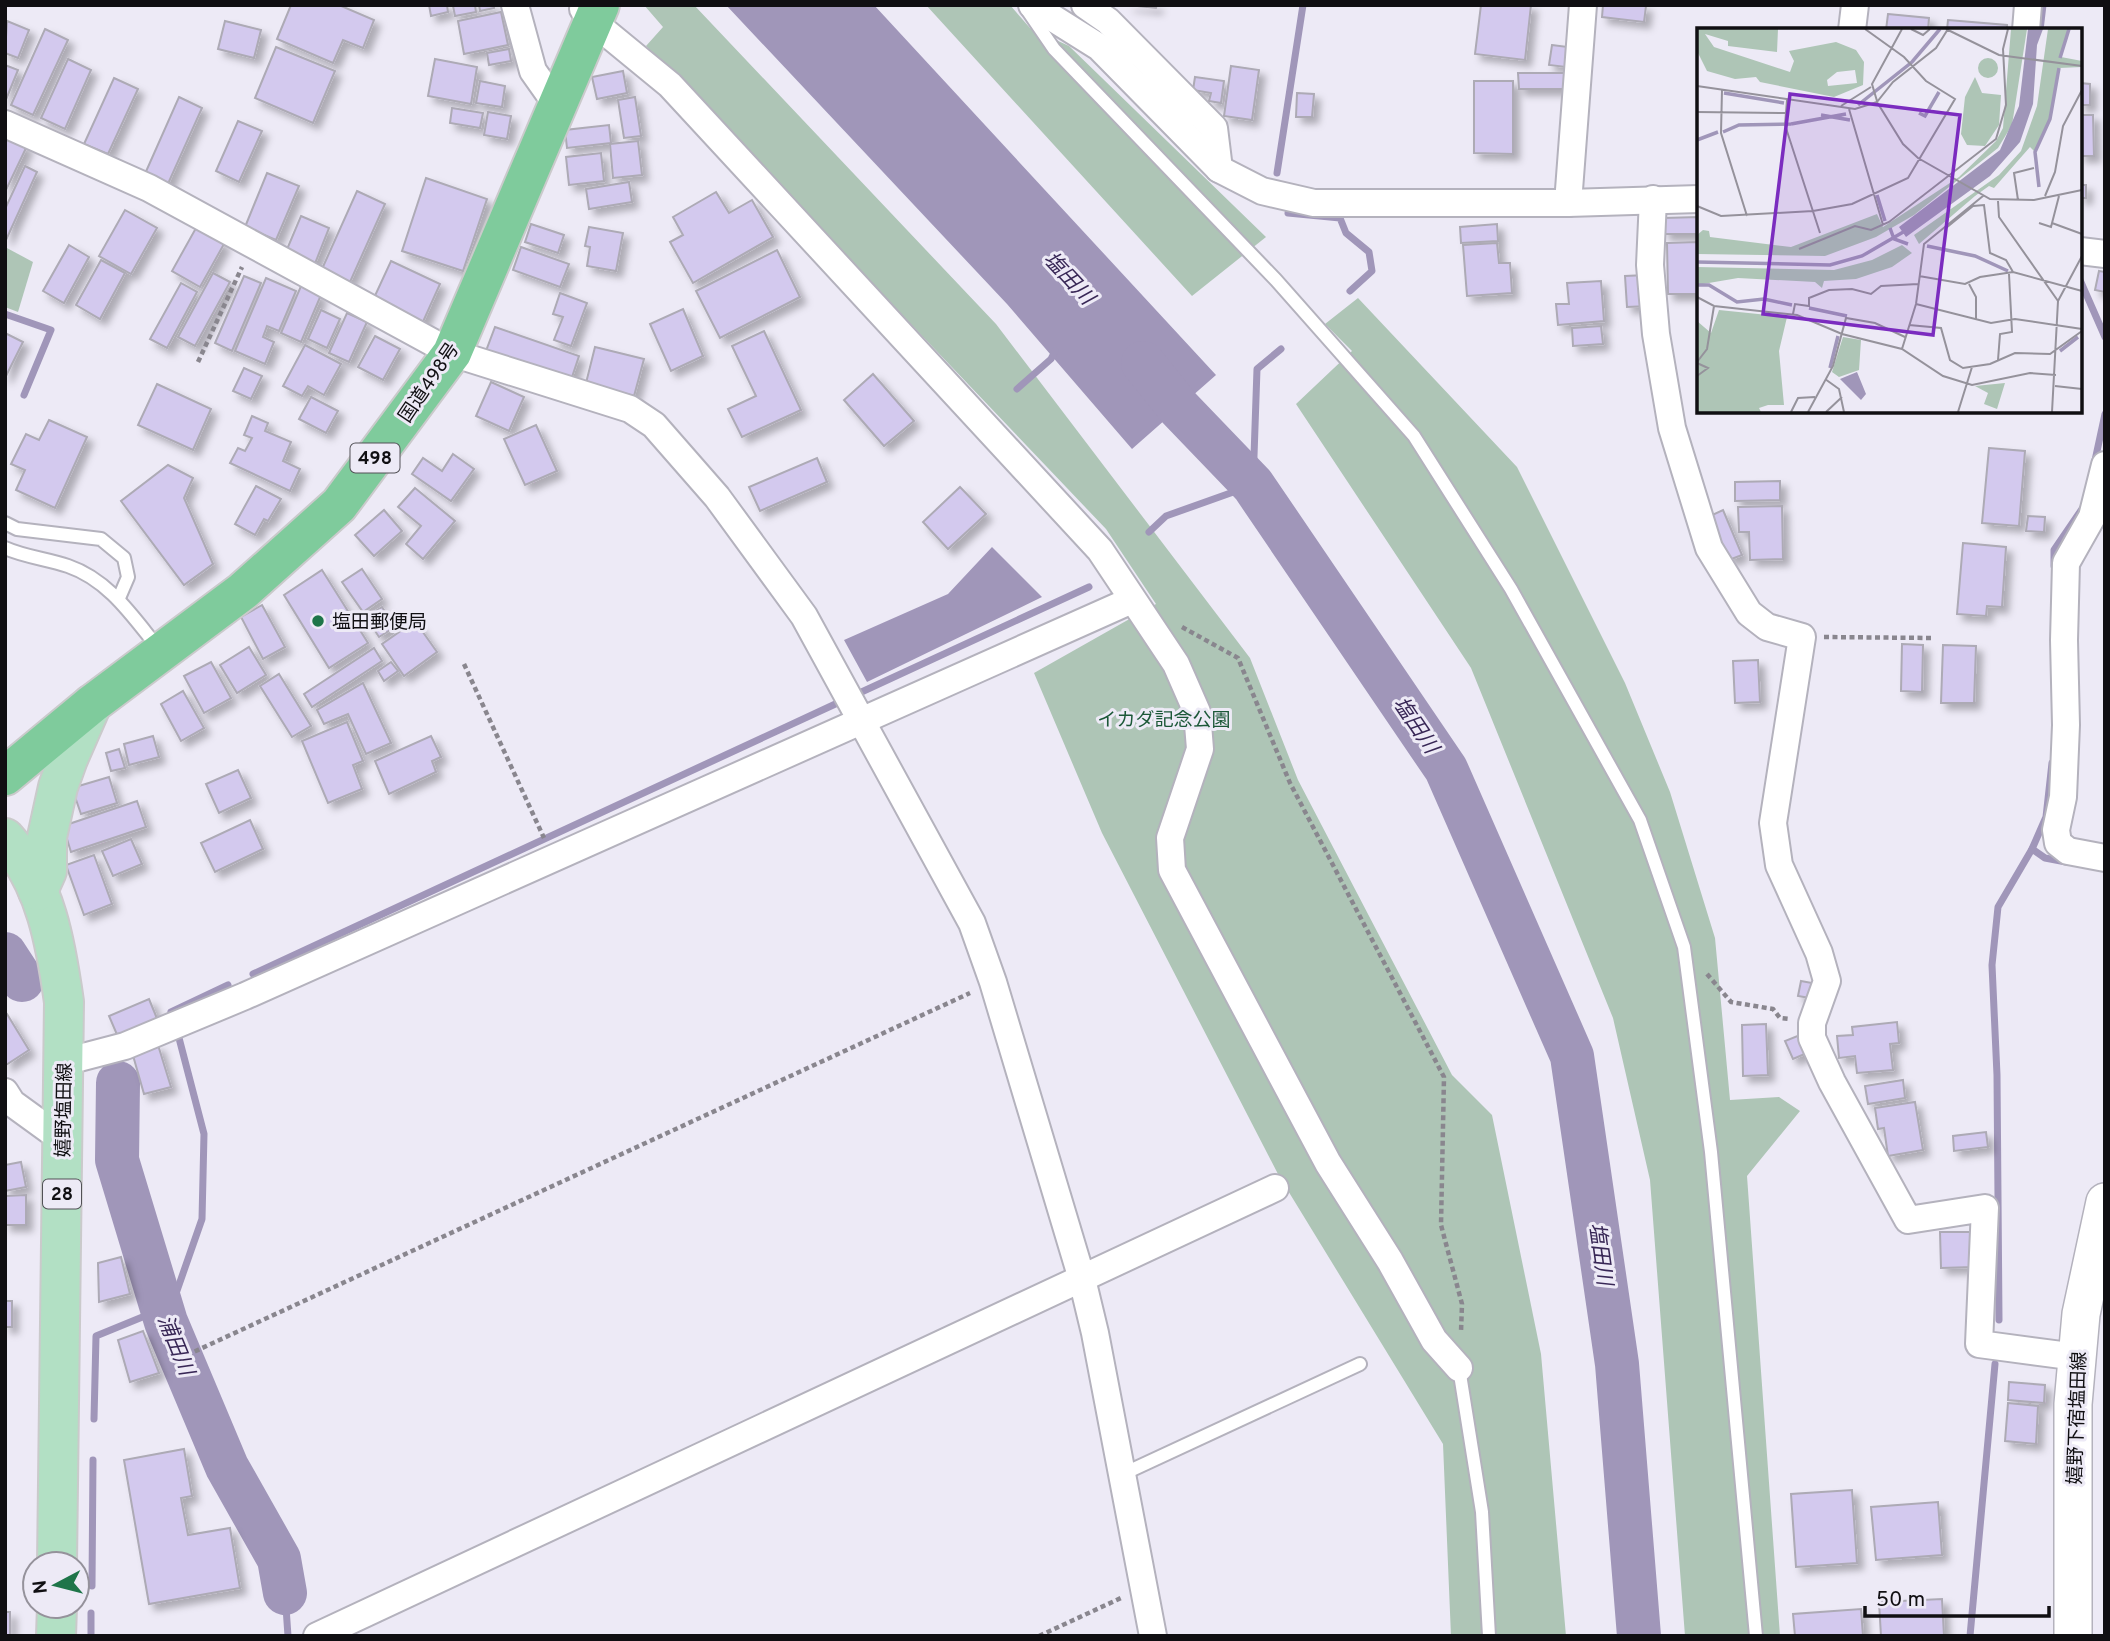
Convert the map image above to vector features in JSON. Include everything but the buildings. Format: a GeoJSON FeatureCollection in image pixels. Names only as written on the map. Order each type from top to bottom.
{"type":"FeatureCollection","features":[{"type":"Feature","properties":{"kind":"highway","name":"国道498号"},"geometry":{"type":"LineString","coordinates":[[5,776],[92,704],[243,591],[340,505],[452,353],[557,105],[591,11]]}},
{"type":"Feature","properties":{"kind":"main road"},"geometry":{"type":"LineString","coordinates":[[38,891],[47,872],[47,837],[58,787],[92,704]]}},
{"type":"Feature","properties":{"kind":"main road","name":"嬉野塩田線"},"geometry":{"type":"LineString","coordinates":[[5,838],[38,891],[55,940],[64,1002],[57,1550]]}},
{"type":"Feature","properties":{"kind":"main road","name":"嬉野下宿塩田線"},"geometry":{"type":"LineString","coordinates":[[2073,1636],[2073,1404],[2081,1314],[2105,1202]]}},
{"type":"Feature","properties":{"kind":"street"},"geometry":{"type":"LineString","coordinates":[[515,5],[533,71],[557,105]]}},
{"type":"Feature","properties":{"kind":"street"},"geometry":{"type":"LineString","coordinates":[[1032,5],[1099,47],[1219,169],[1262,191],[1314,203],[1568,203],[1697,199]]}},
{"type":"Feature","properties":{"kind":"street"},"geometry":{"type":"LineString","coordinates":[[1085,5],[1108,21],[1214,128],[1219,169]]}},
{"type":"Feature","properties":{"kind":"street"},"geometry":{"type":"LineString","coordinates":[[1568,203],[1583,5]]}},
{"type":"Feature","properties":{"kind":"street"},"geometry":{"type":"LineString","coordinates":[[1852,28],[1855,5]]}},
{"type":"Feature","properties":{"kind":"street"},"geometry":{"type":"LineString","coordinates":[[2026,28],[2028,5]]}},
{"type":"Feature","properties":{"kind":"street"},"geometry":{"type":"LineString","coordinates":[[591,11],[670,85],[1100,550],[1176,664],[1197,712],[1200,749],[1170,838],[1172,870],[1328,1163],[1390,1261],[1434,1340],[1459,1367]]}},
{"type":"Feature","properties":{"kind":"street"},"geometry":{"type":"LineString","coordinates":[[5,124],[149,188],[452,353],[630,410],[654,425],[717,497],[804,616],[972,923],[993,982],[1096,1333],[1153,1636]]}},
{"type":"Feature","properties":{"kind":"street"},"geometry":{"type":"LineString","coordinates":[[1653,199],[1650,265],[1658,347],[1672,428],[1709,548],[1749,613],[1767,627],[1802,637],[1773,823],[1779,865],[1819,953],[1827,981],[1812,1023],[1812,1038],[1832,1082],[1908,1220],[1984,1208],[1979,1344],[2077,1357]]}},
{"type":"Feature","properties":{"kind":"street"},"geometry":{"type":"LineString","coordinates":[[2082,251],[2105,254]]}},
{"type":"Feature","properties":{"kind":"street"},"geometry":{"type":"LineString","coordinates":[[2105,465],[2092,517],[2066,563],[2066,725],[2063,797],[2056,830],[2057,842],[2068,851],[2105,858]]}},
{"type":"Feature","properties":{"kind":"street"},"geometry":{"type":"LineString","coordinates":[[64,1062],[125,1046],[245,996],[855,706],[1132,600]]}},
{"type":"Feature","properties":{"kind":"street"},"geometry":{"type":"LineString","coordinates":[[5,1092],[12,1103],[63,1140]]}},
{"type":"Feature","properties":{"kind":"street"},"geometry":{"type":"LineString","coordinates":[[317,1636],[1275,1188]]}},
{"type":"Feature","properties":{"kind":"lane"},"geometry":{"type":"LineString","coordinates":[[1024,5],[1054,49],[1276,280],[1414,436],[1511,589],[1640,820],[1684,947],[1711,1152],[1756,1636]]}},
{"type":"Feature","properties":{"kind":"lane"},"geometry":{"type":"LineString","coordinates":[[5,523],[17,529],[101,539],[124,558],[128,577],[119,598]]}},
{"type":"Feature","properties":{"kind":"lane"},"geometry":{"type":"LineString","coordinates":[[5,548],[70,566],[98,582],[119,598],[161,652]]}},
{"type":"Feature","properties":{"kind":"lane"},"geometry":{"type":"LineString","coordinates":[[1123,1474],[1360,1364]]}},
{"type":"Feature","properties":{"kind":"lane"},"geometry":{"type":"LineString","coordinates":[[1459,1367],[1482,1512],[1489,1636]]}},
{"type":"Feature","properties":{"kind":"path"},"geometry":{"type":"LineString","coordinates":[[198,362],[252,244]]}},
{"type":"Feature","properties":{"kind":"path"},"geometry":{"type":"LineString","coordinates":[[1179,626],[1238,658],[1290,783],[1444,1077],[1441,1225],[1462,1304],[1459,1367]]}},
{"type":"Feature","properties":{"kind":"path"},"geometry":{"type":"LineString","coordinates":[[1802,637],[1932,638]]}},
{"type":"Feature","properties":{"kind":"path"},"geometry":{"type":"LineString","coordinates":[[464,664],[541,830]]}},
{"type":"Feature","properties":{"kind":"path"},"geometry":{"type":"LineString","coordinates":[[1684,947],[1731,1002],[1773,1009],[1780,1018],[1812,1023]]}},
{"type":"Feature","properties":{"kind":"path"},"geometry":{"type":"LineString","coordinates":[[187,1355],[993,982]]}},
{"type":"Feature","properties":{"kind":"path"},"geometry":{"type":"LineString","coordinates":[[1039,1636],[1144,1587]]}},
{"type":"Feature","properties":{"kind":"green space","name":"イカダ記念公園"},"geometry":{"type":"Polygon","coordinates":[[[644,5],[694,5],[996,324],[1250,658],[1298,780],[1452,1075],[1492,1115],[1541,1354],[1566,1636],[1451,1636],[1443,1444],[1279,1176],[1102,833],[1034,673],[1156,604],[1106,529],[646,46],[663,27],[644,5]]]}},
{"type":"Feature","properties":{"kind":"green space"},"geometry":{"type":"Polygon","coordinates":[[[926,5],[1010,5],[1030,28],[1069,46],[1266,237],[1192,296],[926,5]]]}},
{"type":"Feature","properties":{"kind":"green space"},"geometry":{"type":"Polygon","coordinates":[[[5,247],[33,262],[18,312],[5,307],[5,247]]]}},
{"type":"Feature","properties":{"kind":"green space"},"geometry":{"type":"Polygon","coordinates":[[[1358,298],[1517,467],[1625,683],[1670,792],[1715,938],[1730,1100],[1779,1097],[1800,1111],[1747,1176],[1780,1636],[1685,1636],[1650,1180],[1613,1018],[1471,668],[1296,404],[1352,351],[1325,324],[1358,298]]]}},
{"type":"Feature","properties":{"kind":"water"},"geometry":{"type":"Polygon","coordinates":[[[726,5],[874,5],[1216,375],[1132,449],[1007,304],[726,5]]]}},
{"type":"Feature","properties":{"kind":"water"},"geometry":{"type":"Polygon","coordinates":[[[992,547],[1042,597],[867,682],[844,640],[948,594],[992,547]]]}},
{"type":"Feature","properties":{"kind":"waterway"},"geometry":{"type":"LineString","coordinates":[[1277,173],[1303,5]]}},
{"type":"Feature","properties":{"kind":"waterway"},"geometry":{"type":"LineString","coordinates":[[2040,28],[2043,5]]}},
{"type":"Feature","properties":{"kind":"waterway"},"geometry":{"type":"LineString","coordinates":[[1288,213],[1340,218],[1346,233],[1369,252],[1372,271],[1350,291]]}},
{"type":"Feature","properties":{"kind":"waterway"},"geometry":{"type":"LineString","coordinates":[[2082,285],[2105,337]]}},
{"type":"Feature","properties":{"kind":"waterway"},"geometry":{"type":"LineString","coordinates":[[5,314],[51,330],[24,395]]}},
{"type":"Feature","properties":{"kind":"waterway"},"geometry":{"type":"LineString","coordinates":[[1149,532],[1166,516],[1253,485],[1257,369],[1281,349]]}},
{"type":"Feature","properties":{"kind":"waterway"},"geometry":{"type":"LineString","coordinates":[[1017,389],[1051,359],[1055,351]]}},
{"type":"Feature","properties":{"kind":"waterway","name":"塩田川"},"geometry":{"type":"LineString","coordinates":[[1143,363],[1179,408],[1253,485],[1446,769],[1572,1056],[1617,1364],[1639,1636]]}},
{"type":"Feature","properties":{"kind":"waterway"},"geometry":{"type":"LineString","coordinates":[[2094,465],[2105,414]]}},
{"type":"Feature","properties":{"kind":"waterway"},"geometry":{"type":"LineString","coordinates":[[2054,566],[2054,550],[2084,506]]}},
{"type":"Feature","properties":{"kind":"waterway"},"geometry":{"type":"LineString","coordinates":[[855,695],[1089,587]]}},
{"type":"Feature","properties":{"kind":"waterway"},"geometry":{"type":"LineString","coordinates":[[253,974],[844,700]]}},
{"type":"Feature","properties":{"kind":"waterway"},"geometry":{"type":"LineString","coordinates":[[1999,1320],[1997,1075],[1992,965],[1998,907],[2032,849],[2046,817],[2052,763]]}},
{"type":"Feature","properties":{"kind":"waterway"},"geometry":{"type":"LineString","coordinates":[[2032,849],[2045,858],[2066,862]]}},
{"type":"Feature","properties":{"kind":"waterway","name":"浦田川"},"geometry":{"type":"LineString","coordinates":[[5,954],[22,980]]}},
{"type":"Feature","properties":{"kind":"waterway"},"geometry":{"type":"LineString","coordinates":[[171,1012],[228,985]]}},
{"type":"Feature","properties":{"kind":"waterway"},"geometry":{"type":"LineString","coordinates":[[166,1322],[202,1219],[204,1134],[179,1038]]}},
{"type":"Feature","properties":{"kind":"waterway","name":"浦田川"},"geometry":{"type":"LineString","coordinates":[[118,1083],[117,1160],[166,1322],[227,1467],[279,1559],[285,1593]]}},
{"type":"Feature","properties":{"kind":"waterway"},"geometry":{"type":"LineString","coordinates":[[94,1419],[96,1336],[162,1309]]}},
{"type":"Feature","properties":{"kind":"waterway"},"geometry":{"type":"LineString","coordinates":[[1970,1636],[1995,1364]]}},
{"type":"Feature","properties":{"kind":"waterway"},"geometry":{"type":"LineString","coordinates":[[92,1586],[93,1460]]}},
{"type":"Feature","properties":{"kind":"waterway"},"geometry":{"type":"LineString","coordinates":[[285,1593],[288,1636]]}},
{"type":"Feature","properties":{"kind":"waterway"},"geometry":{"type":"LineString","coordinates":[[91,1620],[91,1636]]}},
{"type":"Feature","properties":{"kind":"place","name":"塩田郵便局"},"geometry":{"type":"Point","coordinates":[318,621]}}]}
